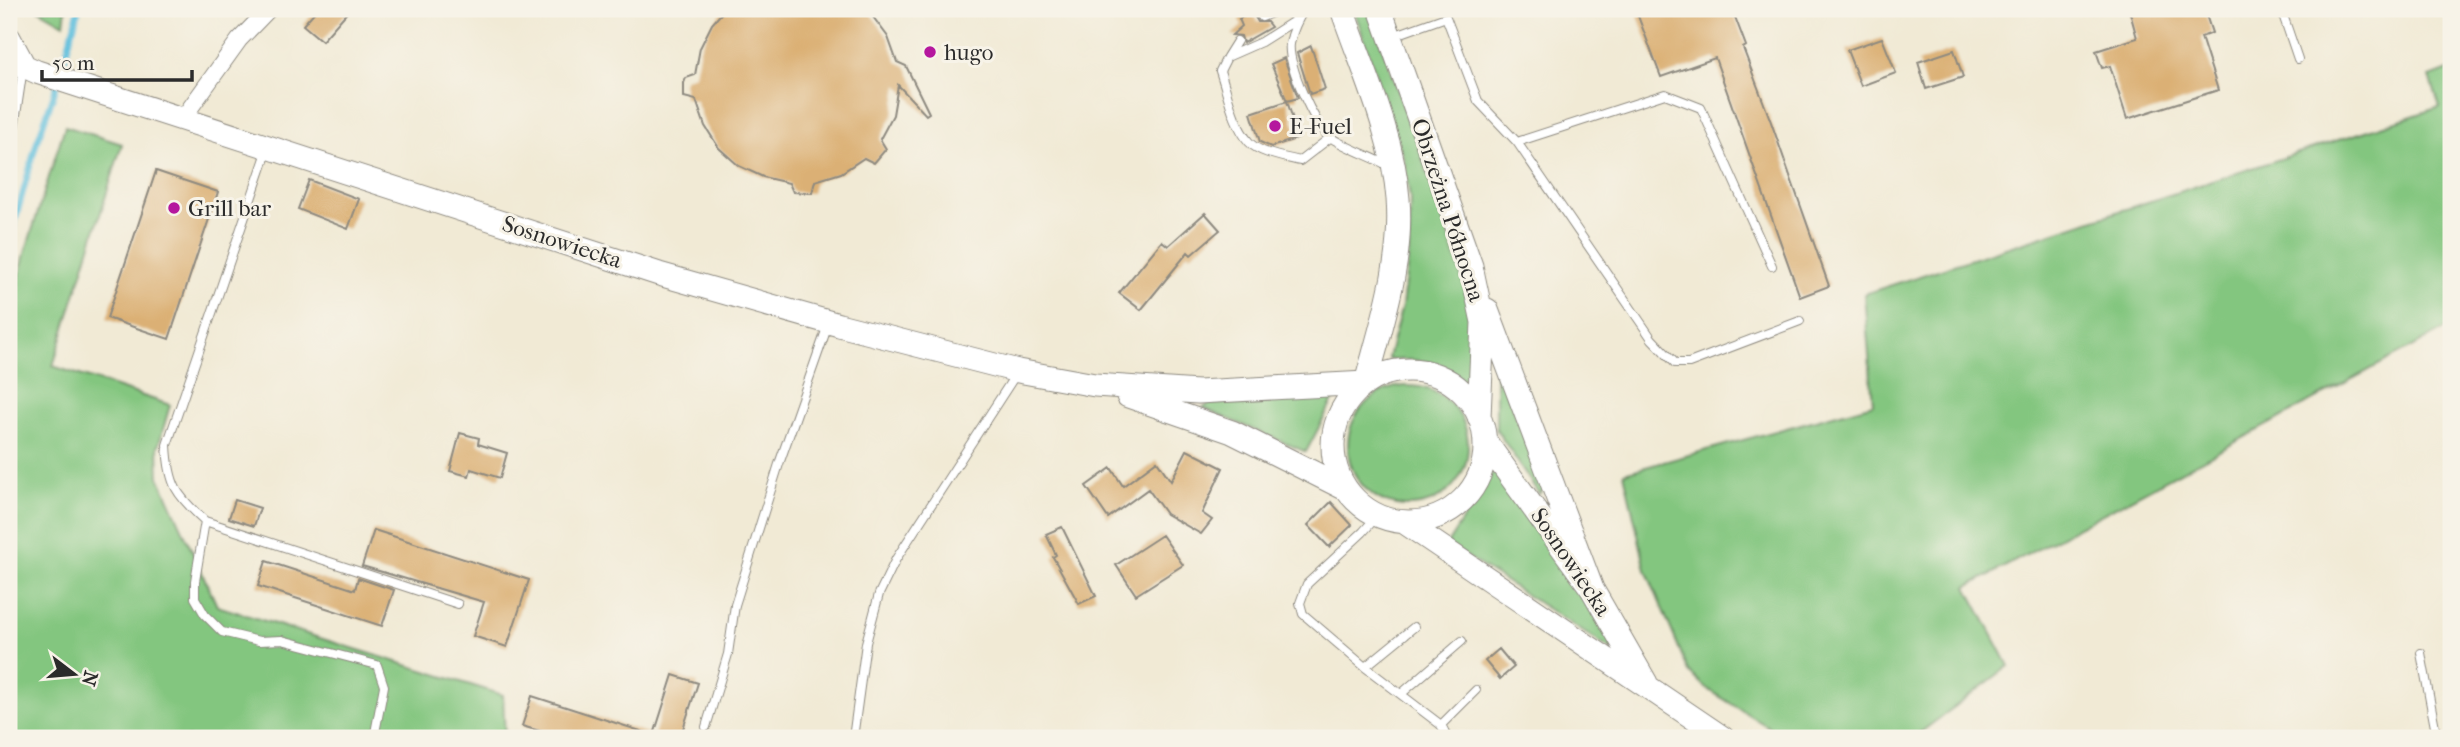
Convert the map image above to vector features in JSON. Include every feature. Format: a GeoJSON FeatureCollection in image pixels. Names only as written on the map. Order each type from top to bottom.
{"type":"FeatureCollection","features":[{"type":"Feature","properties":{"kind":"street"},"geometry":{"type":"LineString","coordinates":[[183,118],[239,40],[270,9]]}},
{"type":"Feature","properties":{"kind":"street","name":"Obrzeżna Północna"},"geometry":{"type":"LineString","coordinates":[[1342,9],[1378,111],[1394,168],[1398,199],[1396,257],[1389,297],[1366,383]]}},
{"type":"Feature","properties":{"kind":"street","name":"Obrzeżna Północna"},"geometry":{"type":"LineString","coordinates":[[1380,9],[1471,266],[1483,322],[1479,417]]}},
{"type":"Feature","properties":{"kind":"street"},"geometry":{"type":"LineString","coordinates":[[9,38],[31,69]]}},
{"type":"Feature","properties":{"kind":"street","name":"Sosnowiecka"},"geometry":{"type":"LineString","coordinates":[[31,69],[659,274],[1018,371],[1095,385],[1198,392],[1366,383]]}},
{"type":"Feature","properties":{"kind":"street"},"geometry":{"type":"LineString","coordinates":[[1471,266],[1592,589]]}},
{"type":"Feature","properties":{"kind":"street","name":"Sosnowiecka"},"geometry":{"type":"LineString","coordinates":[[1404,522],[1425,520],[1445,512],[1462,500],[1475,482],[1483,463],[1485,441],[1479,417],[1459,389],[1438,375],[1413,369],[1389,372],[1366,383],[1345,404],[1334,432],[1333,452],[1337,472],[1346,489],[1360,505],[1378,515],[1404,522],[1723,738]]}},
{"type":"Feature","properties":{"kind":"street","name":"Sosnowiecka"},"geometry":{"type":"LineString","coordinates":[[1095,385],[1232,432],[1346,489]]}},
{"type":"Feature","properties":{"kind":"street","name":"Sosnowiecka"},"geometry":{"type":"LineString","coordinates":[[1485,441],[1592,589],[1649,688]]}},
{"type":"Feature","properties":{"kind":"lane"},"geometry":{"type":"LineString","coordinates":[[1262,17],[1281,9],[1299,18]]}},
{"type":"Feature","properties":{"kind":"lane"},"geometry":{"type":"LineString","coordinates":[[1304,9],[1289,47],[1294,67],[1317,122],[1331,137],[1394,168]]}},
{"type":"Feature","properties":{"kind":"lane"},"geometry":{"type":"LineString","coordinates":[[2281,9],[2298,59]]}},
{"type":"Feature","properties":{"kind":"lane"},"geometry":{"type":"LineString","coordinates":[[1227,57],[1261,42],[1299,18]]}},
{"type":"Feature","properties":{"kind":"lane"},"geometry":{"type":"LineString","coordinates":[[1390,37],[1446,18],[1478,102],[1517,142],[1652,339],[1675,363],[1689,363],[1800,321]]}},
{"type":"Feature","properties":{"kind":"lane"},"geometry":{"type":"LineString","coordinates":[[1237,41],[1220,71],[1238,126],[1250,144],[1275,155],[1300,161],[1331,137]]}},
{"type":"Feature","properties":{"kind":"lane"},"geometry":{"type":"LineString","coordinates":[[9,147],[31,69]]}},
{"type":"Feature","properties":{"kind":"lane"},"geometry":{"type":"LineString","coordinates":[[1517,142],[1665,94],[1701,108],[1772,266]]}},
{"type":"Feature","properties":{"kind":"lane"},"geometry":{"type":"LineString","coordinates":[[269,146],[167,446],[168,468],[176,491],[205,521],[458,604]]}},
{"type":"Feature","properties":{"kind":"lane"},"geometry":{"type":"LineString","coordinates":[[706,727],[728,654],[735,605],[779,464],[829,322]]}},
{"type":"Feature","properties":{"kind":"lane"},"geometry":{"type":"LineString","coordinates":[[853,738],[866,643],[879,594],[896,559],[1018,371]]}},
{"type":"Feature","properties":{"kind":"lane"},"geometry":{"type":"LineString","coordinates":[[1378,515],[1307,584],[1300,603],[1303,614],[1365,667],[1441,725],[1448,738]]}},
{"type":"Feature","properties":{"kind":"lane"},"geometry":{"type":"LineString","coordinates":[[205,521],[195,598],[205,615],[222,632],[259,641],[282,640],[377,665],[384,687],[374,738]]}},
{"type":"Feature","properties":{"kind":"lane"},"geometry":{"type":"LineString","coordinates":[[1365,667],[1414,627]]}},
{"type":"Feature","properties":{"kind":"lane"},"geometry":{"type":"LineString","coordinates":[[1401,694],[1462,641]]}},
{"type":"Feature","properties":{"kind":"lane"},"geometry":{"type":"LineString","coordinates":[[2421,653],[2437,738]]}},
{"type":"Feature","properties":{"kind":"lane"},"geometry":{"type":"LineString","coordinates":[[1441,725],[1476,690]]}},
{"type":"Feature","properties":{"kind":"green space"},"geometry":{"type":"Polygon","coordinates":[[[38,9],[66,9],[64,24],[38,9]]]}},
{"type":"Feature","properties":{"kind":"green space"},"geometry":{"type":"Polygon","coordinates":[[[1354,9],[1369,9],[1442,214],[1465,289],[1472,337],[1470,383],[1432,363],[1388,358],[1402,306],[1409,252],[1410,198],[1404,160],[1354,9]]]}},
{"type":"Feature","properties":{"kind":"green space"},"geometry":{"type":"Polygon","coordinates":[[[2451,69],[2451,326],[1967,587],[2009,666],[1913,738],[1786,738],[1706,688],[1689,672],[1646,570],[1624,473],[1873,404],[1864,294],[2440,107],[2430,77],[2451,69]]]}},
{"type":"Feature","properties":{"kind":"green space"},"geometry":{"type":"Polygon","coordinates":[[[65,126],[122,144],[53,366],[170,405],[158,447],[159,477],[217,606],[503,695],[505,738],[9,738],[9,319],[25,253],[65,126]]]}},
{"type":"Feature","properties":{"kind":"green space"},"geometry":{"type":"Polygon","coordinates":[[[1496,364],[1545,489],[1539,494],[1496,429],[1496,364]]]}},
{"type":"Feature","properties":{"kind":"green space"},"geometry":{"type":"Polygon","coordinates":[[[1408,386],[1431,391],[1450,404],[1463,423],[1468,446],[1463,469],[1450,488],[1431,501],[1408,506],[1385,501],[1366,488],[1353,469],[1348,446],[1353,423],[1366,404],[1385,391],[1408,386]]]}},
{"type":"Feature","properties":{"kind":"green space"},"geometry":{"type":"Polygon","coordinates":[[[1337,393],[1306,452],[1203,408],[1210,403],[1337,393]]]}},
{"type":"Feature","properties":{"kind":"green space"},"geometry":{"type":"Polygon","coordinates":[[[1496,467],[1616,647],[1613,651],[1447,544],[1496,467]]]}},
{"type":"Feature","properties":{"kind":"building"},"geometry":{"type":"Polygon","coordinates":[[[317,9],[350,9],[322,41],[303,25],[317,9]]]}},
{"type":"Feature","properties":{"kind":"building"},"geometry":{"type":"Polygon","coordinates":[[[725,9],[867,9],[888,37],[897,62],[906,66],[929,113],[926,115],[898,85],[893,115],[880,139],[886,149],[874,163],[864,158],[841,173],[815,181],[812,193],[793,192],[789,183],[763,177],[739,166],[719,148],[705,126],[696,100],[684,97],[686,78],[695,75],[700,48],[712,24],[725,9]]]}},
{"type":"Feature","properties":{"kind":"building"},"geometry":{"type":"Polygon","coordinates":[[[1256,9],[1258,12],[1255,17],[1258,22],[1267,22],[1271,27],[1243,43],[1241,36],[1232,35],[1242,26],[1239,19],[1256,9]]]}},
{"type":"Feature","properties":{"kind":"building"},"geometry":{"type":"Polygon","coordinates":[[[1657,9],[1732,9],[1746,46],[1743,48],[1829,286],[1800,297],[1715,58],[1661,77],[1638,16],[1657,9]]]}},
{"type":"Feature","properties":{"kind":"building"},"geometry":{"type":"Polygon","coordinates":[[[2129,9],[2204,9],[2212,33],[2201,37],[2218,90],[2127,119],[2110,66],[2102,68],[2096,51],[2137,38],[2129,9]]]}},
{"type":"Feature","properties":{"kind":"building"},"geometry":{"type":"Polygon","coordinates":[[[1882,38],[1896,73],[1861,86],[1847,50],[1882,38]]]}},
{"type":"Feature","properties":{"kind":"building"},"geometry":{"type":"Polygon","coordinates":[[[1311,46],[1325,89],[1310,94],[1297,53],[1311,46]]]}},
{"type":"Feature","properties":{"kind":"building"},"geometry":{"type":"Polygon","coordinates":[[[1954,50],[1963,77],[1926,89],[1918,62],[1954,50]]]}},
{"type":"Feature","properties":{"kind":"building"},"geometry":{"type":"Polygon","coordinates":[[[1284,58],[1298,98],[1287,101],[1271,64],[1284,58]]]}},
{"type":"Feature","properties":{"kind":"building","name":"E-Fuel"},"geometry":{"type":"Polygon","coordinates":[[[1287,101],[1299,138],[1271,147],[1260,142],[1251,113],[1287,101]]]}},
{"type":"Feature","properties":{"kind":"building"},"geometry":{"type":"Polygon","coordinates":[[[156,171],[218,192],[169,339],[107,318],[156,171]]]}},
{"type":"Feature","properties":{"kind":"building"},"geometry":{"type":"Polygon","coordinates":[[[309,180],[359,199],[348,229],[298,209],[309,180]]]}},
{"type":"Feature","properties":{"kind":"building"},"geometry":{"type":"Polygon","coordinates":[[[1205,213],[1220,230],[1191,255],[1188,252],[1141,310],[1119,293],[1162,241],[1168,246],[1205,213]]]}},
{"type":"Feature","properties":{"kind":"building"},"geometry":{"type":"Polygon","coordinates":[[[460,433],[479,438],[478,444],[507,453],[500,478],[471,469],[469,476],[450,471],[460,433]]]}},
{"type":"Feature","properties":{"kind":"building"},"geometry":{"type":"Polygon","coordinates":[[[1187,450],[1223,468],[1202,513],[1212,520],[1201,534],[1166,514],[1148,489],[1108,518],[1086,486],[1111,468],[1123,486],[1157,461],[1171,481],[1187,450]]]}},
{"type":"Feature","properties":{"kind":"building"},"geometry":{"type":"Polygon","coordinates":[[[235,500],[260,508],[254,526],[229,518],[235,500]]]}},
{"type":"Feature","properties":{"kind":"building"},"geometry":{"type":"Polygon","coordinates":[[[1331,502],[1352,525],[1329,547],[1308,525],[1331,502]]]}},
{"type":"Feature","properties":{"kind":"building"},"geometry":{"type":"Polygon","coordinates":[[[1062,527],[1096,596],[1079,604],[1053,557],[1056,555],[1046,534],[1062,527]]]}},
{"type":"Feature","properties":{"kind":"building"},"geometry":{"type":"Polygon","coordinates":[[[374,530],[529,580],[507,647],[473,636],[484,602],[362,566],[374,530]]]}},
{"type":"Feature","properties":{"kind":"building"},"geometry":{"type":"Polygon","coordinates":[[[1162,535],[1183,565],[1136,595],[1116,565],[1162,535]]]}},
{"type":"Feature","properties":{"kind":"building"},"geometry":{"type":"Polygon","coordinates":[[[266,561],[355,590],[358,578],[394,590],[382,626],[258,586],[266,561]]]}},
{"type":"Feature","properties":{"kind":"building"},"geometry":{"type":"Polygon","coordinates":[[[1499,649],[1514,667],[1500,679],[1485,661],[1499,649]]]}},
{"type":"Feature","properties":{"kind":"building"},"geometry":{"type":"Polygon","coordinates":[[[673,675],[698,683],[680,738],[653,738],[673,675]]]}},
{"type":"Feature","properties":{"kind":"building"},"geometry":{"type":"Polygon","coordinates":[[[532,696],[653,735],[653,738],[564,738],[522,726],[532,696]]]}},
{"type":"Feature","properties":{"kind":"waterway"},"geometry":{"type":"LineString","coordinates":[[60,74],[79,9]]}},
{"type":"Feature","properties":{"kind":"waterway"},"geometry":{"type":"LineString","coordinates":[[9,243],[36,145],[57,85]]}},
{"type":"Feature","properties":{"kind":"place","name":"hugo"},"geometry":{"type":"Point","coordinates":[930,52]}},
{"type":"Feature","properties":{"kind":"place","name":"E-Fuel"},"geometry":{"type":"Point","coordinates":[1275,126]}},
{"type":"Feature","properties":{"kind":"place","name":"Grill bar"},"geometry":{"type":"Point","coordinates":[174,208]}}]}
